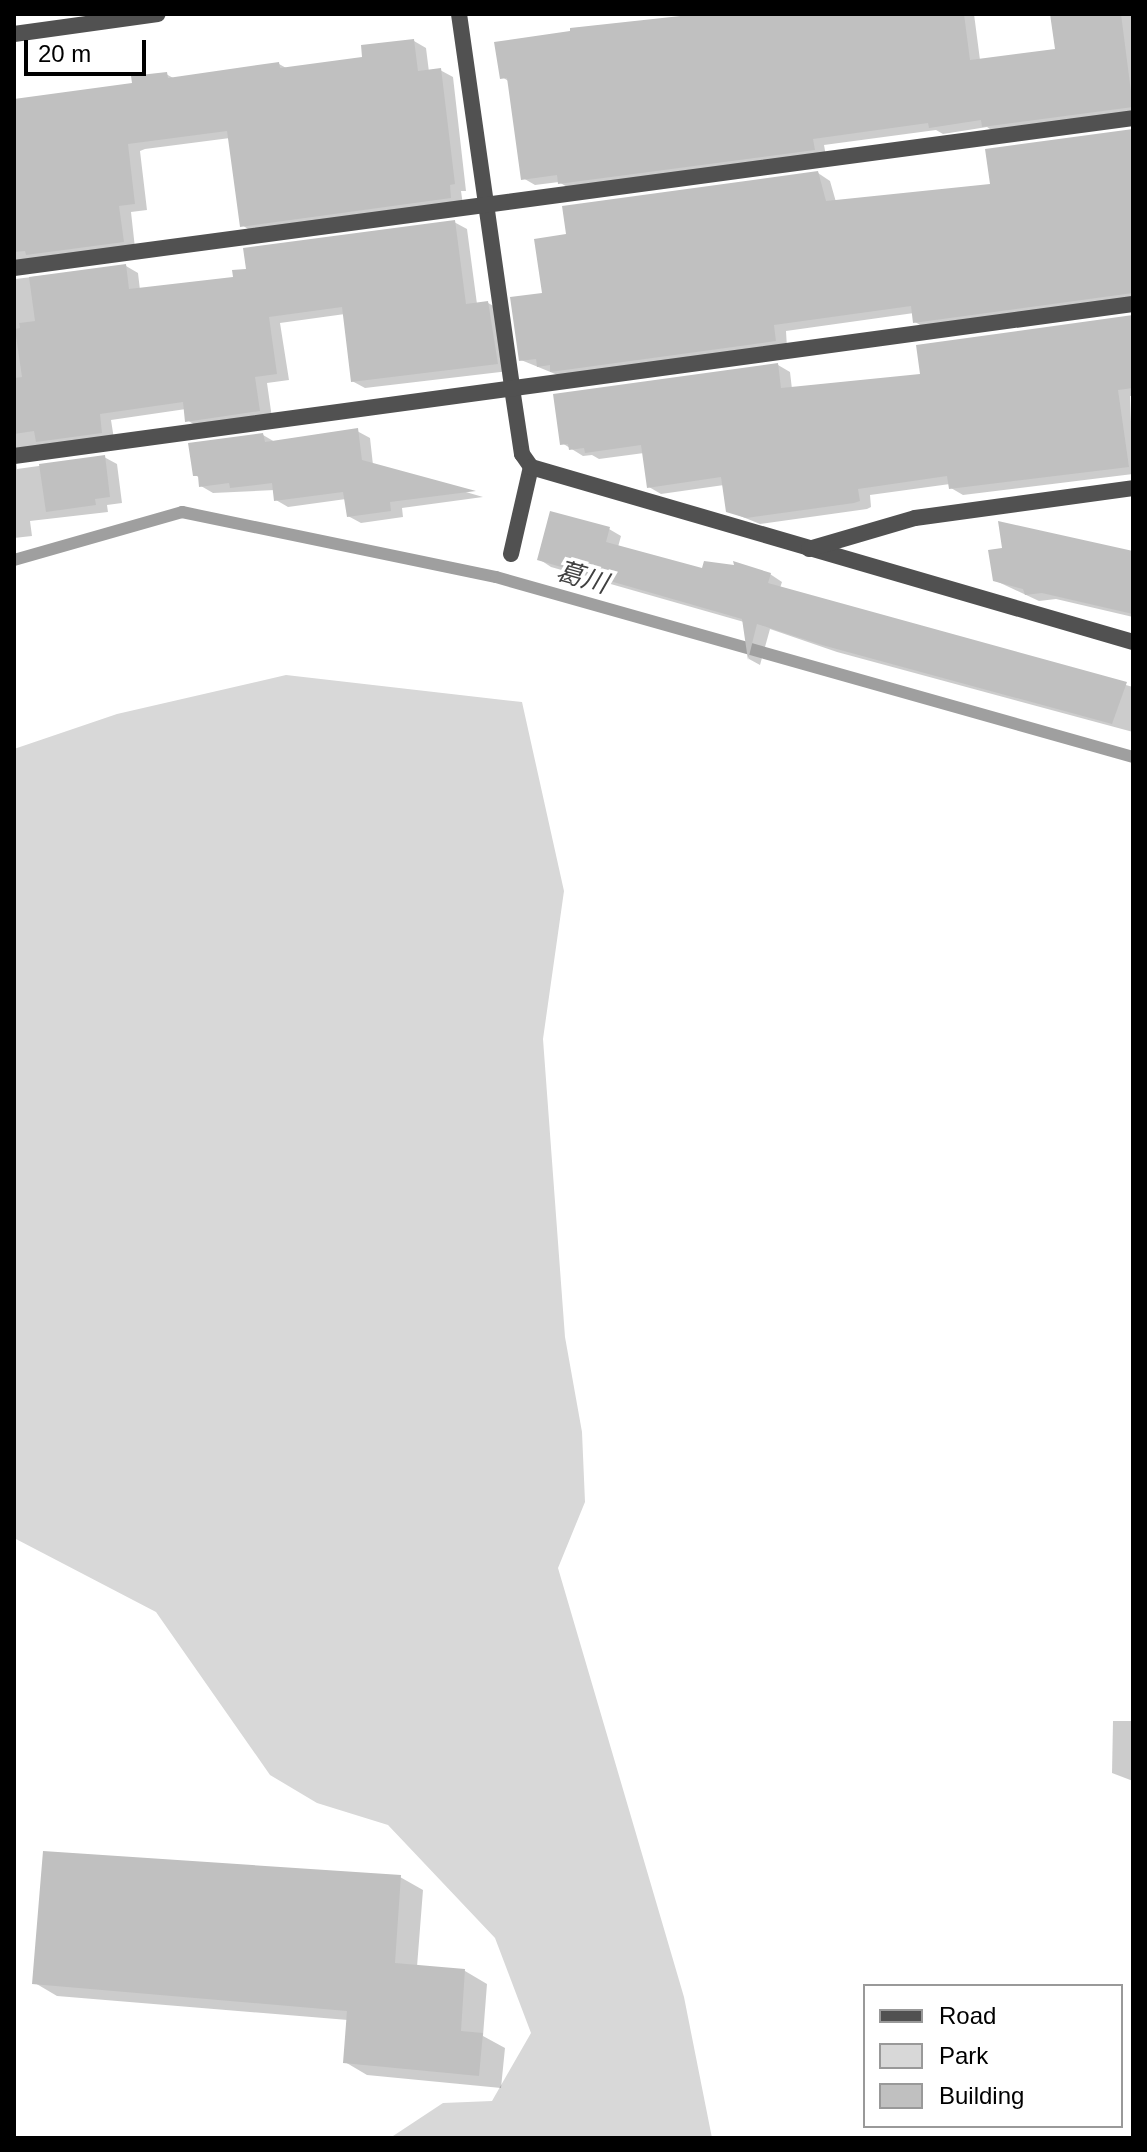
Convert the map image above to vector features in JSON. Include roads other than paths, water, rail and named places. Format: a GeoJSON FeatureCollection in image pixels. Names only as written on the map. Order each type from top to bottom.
{"type":"FeatureCollection","features":[{"type":"Feature","properties":{"kind":"street"},"geometry":{"type":"LineString","coordinates":[[14,34],[158,14]]}},
{"type":"Feature","properties":{"kind":"street"},"geometry":{"type":"LineString","coordinates":[[459,14],[522,454],[531,467],[1133,642]]}},
{"type":"Feature","properties":{"kind":"street"},"geometry":{"type":"LineString","coordinates":[[14,268],[1133,118]]}},
{"type":"Feature","properties":{"kind":"street"},"geometry":{"type":"LineString","coordinates":[[14,456],[1133,304]]}},
{"type":"Feature","properties":{"kind":"street"},"geometry":{"type":"LineString","coordinates":[[511,554],[531,467]]}},
{"type":"Feature","properties":{"kind":"street"},"geometry":{"type":"LineString","coordinates":[[808,550],[915,518],[1133,488]]}},
{"type":"Feature","properties":{"kind":"waterway","name":"葛川"},"geometry":{"type":"LineString","coordinates":[[14,560],[182,512],[496,577],[1133,757]]}}]}
